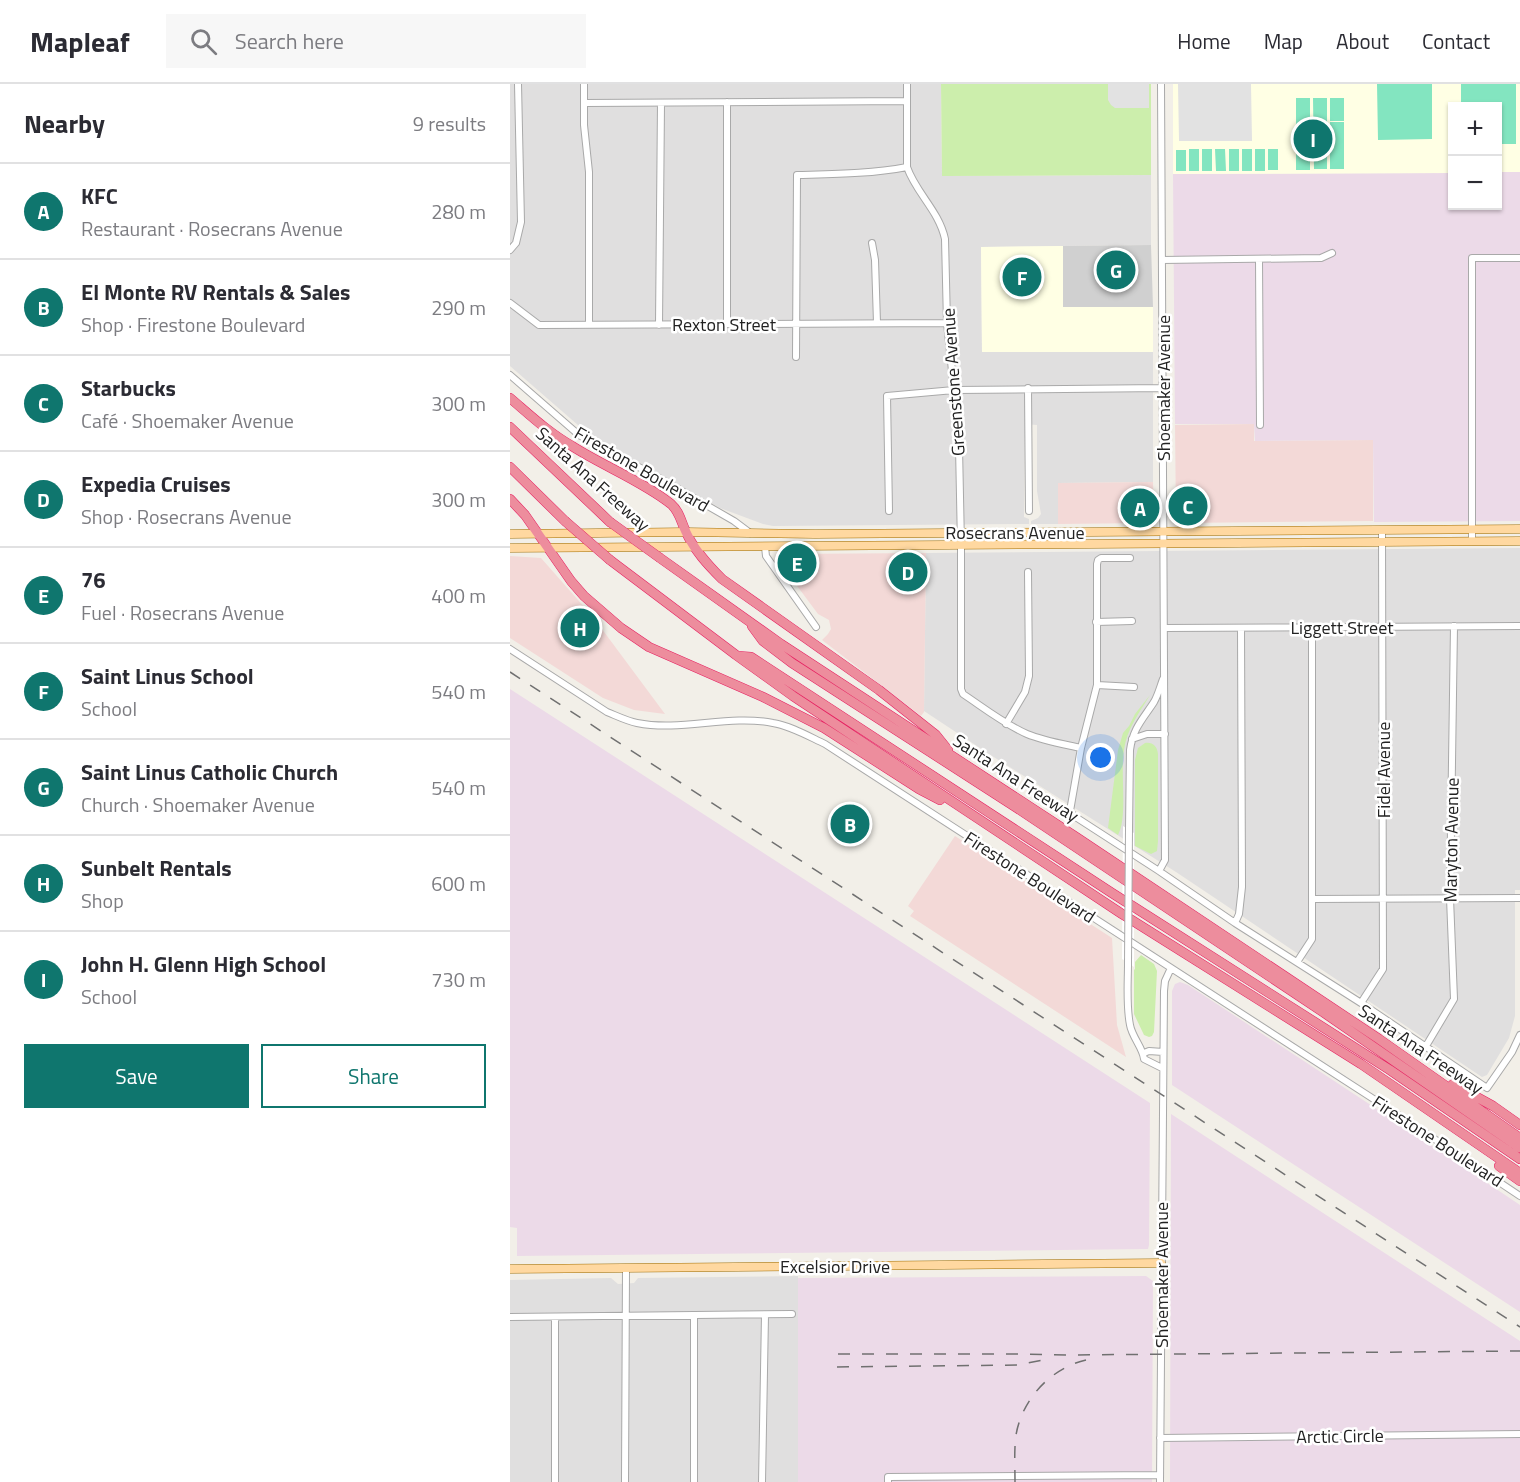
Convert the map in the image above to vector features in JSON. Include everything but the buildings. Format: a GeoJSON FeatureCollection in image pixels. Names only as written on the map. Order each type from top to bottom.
{"type":"FeatureCollection","features":[{"type":"Feature","properties":{"kind":"highway"},"geometry":{"type":"LineString","coordinates":[[510,398],[546,429],[572,447],[659,495],[674,506],[695,547],[722,579],[879,690],[936,735],[954,757]]}},
{"type":"Feature","properties":{"kind":"highway","name":"Santa Ana Freeway"},"geometry":{"type":"LineString","coordinates":[[510,427],[610,522],[749,622],[1076,837],[1412,1062],[1520,1138]]}},
{"type":"Feature","properties":{"kind":"highway"},"geometry":{"type":"LineString","coordinates":[[510,467],[565,521],[610,560],[802,703],[1122,914],[1361,1065],[1520,1173]]}},
{"type":"Feature","properties":{"kind":"highway"},"geometry":{"type":"LineString","coordinates":[[510,499],[525,515],[571,581],[584,596],[621,628],[649,647],[763,697],[824,728],[919,789],[984,823]]}},
{"type":"Feature","properties":{"kind":"highway"},"geometry":{"type":"LineString","coordinates":[[749,622],[763,641],[792,663],[1024,813],[1307,1001],[1520,1148]]}},
{"type":"Feature","properties":{"kind":"highway"},"geometry":{"type":"LineString","coordinates":[[736,655],[752,657],[1112,893],[1367,1055],[1520,1159]]}},
{"type":"Feature","properties":{"kind":"highway"},"geometry":{"type":"LineString","coordinates":[[1412,1062],[1493,1106],[1520,1125]]}},
{"type":"Feature","properties":{"kind":"highway"},"geometry":{"type":"LineString","coordinates":[[1451,1125],[1520,1181]]}},
{"type":"Feature","properties":{"kind":"main road","name":"Rosecrans Avenue"},"geometry":{"type":"LineString","coordinates":[[510,534],[1520,529]]}},
{"type":"Feature","properties":{"kind":"main road"},"geometry":{"type":"LineString","coordinates":[[1255,543],[1257,531]]}},
{"type":"Feature","properties":{"kind":"main road"},"geometry":{"type":"LineString","coordinates":[[868,533],[868,546]]}},
{"type":"Feature","properties":{"kind":"main road"},"geometry":{"type":"LineString","coordinates":[[896,533],[896,546]]}},
{"type":"Feature","properties":{"kind":"main road"},"geometry":{"type":"LineString","coordinates":[[836,534],[837,546]]}},
{"type":"Feature","properties":{"kind":"main road","name":"Rosecrans Avenue"},"geometry":{"type":"LineString","coordinates":[[510,548],[1520,541]]}},
{"type":"Feature","properties":{"kind":"main road","name":"Excelsior Drive"},"geometry":{"type":"LineString","coordinates":[[510,1269],[1161,1263]]}},
{"type":"Feature","properties":{"kind":"street"},"geometry":{"type":"LineString","coordinates":[[510,250],[516,243],[521,222],[518,84]]}},
{"type":"Feature","properties":{"kind":"street"},"geometry":{"type":"LineString","coordinates":[[584,84],[584,125],[589,172],[589,325]]}},
{"type":"Feature","properties":{"kind":"street","name":"Greenstone Avenue"},"geometry":{"type":"LineString","coordinates":[[907,84],[907,167],[910,177],[943,228],[945,239],[947,323],[959,447],[961,689],[963,694],[1006,724]]}},
{"type":"Feature","properties":{"kind":"street","name":"Shoemaker Avenue"},"geometry":{"type":"LineString","coordinates":[[1159,871],[1165,860],[1161,84]]}},
{"type":"Feature","properties":{"kind":"street"},"geometry":{"type":"LineString","coordinates":[[584,103],[907,100]]}},
{"type":"Feature","properties":{"kind":"street"},"geometry":{"type":"LineString","coordinates":[[727,102],[727,324]]}},
{"type":"Feature","properties":{"kind":"street"},"geometry":{"type":"LineString","coordinates":[[659,325],[661,103]]}},
{"type":"Feature","properties":{"kind":"street"},"geometry":{"type":"LineString","coordinates":[[796,357],[797,175],[869,173],[907,167]]}},
{"type":"Feature","properties":{"kind":"street"},"geometry":{"type":"LineString","coordinates":[[872,243],[875,260],[877,323]]}},
{"type":"Feature","properties":{"kind":"street"},"geometry":{"type":"LineString","coordinates":[[1162,260],[1321,258],[1332,252]]}},
{"type":"Feature","properties":{"kind":"street"},"geometry":{"type":"LineString","coordinates":[[1472,541],[1472,258],[1520,258]]}},
{"type":"Feature","properties":{"kind":"street"},"geometry":{"type":"LineString","coordinates":[[1259,259],[1260,425]]}},
{"type":"Feature","properties":{"kind":"street","name":"Rexton Street"},"geometry":{"type":"LineString","coordinates":[[510,303],[539,325],[947,323]]}},
{"type":"Feature","properties":{"kind":"street","name":"Firestone Boulevard"},"geometry":{"type":"LineString","coordinates":[[510,375],[579,435],[661,479],[751,533]]}},
{"type":"Feature","properties":{"kind":"street"},"geometry":{"type":"LineString","coordinates":[[889,511],[887,396],[954,390],[1163,387]]}},
{"type":"Feature","properties":{"kind":"street"},"geometry":{"type":"LineString","coordinates":[[1028,388],[1029,511]]}},
{"type":"Feature","properties":{"kind":"street","name":"Fidel Avenue"},"geometry":{"type":"LineString","coordinates":[[1361,1003],[1383,969],[1382,530]]}},
{"type":"Feature","properties":{"kind":"street"},"geometry":{"type":"LineString","coordinates":[[765,547],[766,555],[816,627]]}},
{"type":"Feature","properties":{"kind":"street"},"geometry":{"type":"LineString","coordinates":[[1130,558],[1101,558],[1098,560],[1096,569],[1097,685],[1081,748],[1070,806],[1070,811],[1074,816],[1487,1088],[1512,1052],[1520,1035]]}},
{"type":"Feature","properties":{"kind":"street"},"geometry":{"type":"LineString","coordinates":[[1028,572],[1028,685],[1006,724],[1042,739],[1081,748]]}},
{"type":"Feature","properties":{"kind":"street"},"geometry":{"type":"LineString","coordinates":[[1096,622],[1132,621]]}},
{"type":"Feature","properties":{"kind":"street","name":"Maryton Avenue"},"geometry":{"type":"LineString","coordinates":[[1426,1046],[1454,999],[1450,898],[1454,626]]}},
{"type":"Feature","properties":{"kind":"street","name":"Liggett Street"},"geometry":{"type":"LineString","coordinates":[[1164,628],[1520,626]]}},
{"type":"Feature","properties":{"kind":"street"},"geometry":{"type":"LineString","coordinates":[[1297,962],[1312,939],[1312,627]]}},
{"type":"Feature","properties":{"kind":"street"},"geometry":{"type":"LineString","coordinates":[[1235,923],[1239,914],[1242,887],[1241,628]]}},
{"type":"Feature","properties":{"kind":"street","name":"Firestone Boulevard"},"geometry":{"type":"LineString","coordinates":[[510,650],[607,712],[637,723],[661,726],[749,720],[773,723],[806,734],[825,744],[1445,1145],[1520,1196]]}},
{"type":"Feature","properties":{"kind":"street"},"geometry":{"type":"LineString","coordinates":[[1162,1068],[1144,1059],[1144,1053],[1135,1040],[1128,1012],[1129,829],[1132,739],[1137,726],[1155,700],[1165,676]]}},
{"type":"Feature","properties":{"kind":"street"},"geometry":{"type":"LineString","coordinates":[[1097,685],[1134,687]]}},
{"type":"Feature","properties":{"kind":"street"},"geometry":{"type":"LineString","coordinates":[[1132,739],[1148,734],[1165,734]]}},
{"type":"Feature","properties":{"kind":"street"},"geometry":{"type":"LineString","coordinates":[[1312,899],[1520,898]]}},
{"type":"Feature","properties":{"kind":"street","name":"Shoemaker Avenue"},"geometry":{"type":"LineString","coordinates":[[1160,1479],[1162,1068],[1164,984],[1171,968]]}},
{"type":"Feature","properties":{"kind":"street"},"geometry":{"type":"LineString","coordinates":[[1144,1053],[1163,1052]]}},
{"type":"Feature","properties":{"kind":"street"},"geometry":{"type":"LineString","coordinates":[[625,1482],[626,1268]]}},
{"type":"Feature","properties":{"kind":"street"},"geometry":{"type":"LineString","coordinates":[[510,1317],[792,1314]]}},
{"type":"Feature","properties":{"kind":"street"},"geometry":{"type":"LineString","coordinates":[[694,1315],[694,1482]]}},
{"type":"Feature","properties":{"kind":"street"},"geometry":{"type":"LineString","coordinates":[[762,1482],[765,1315]]}},
{"type":"Feature","properties":{"kind":"street"},"geometry":{"type":"LineString","coordinates":[[555,1317],[555,1482]]}},
{"type":"Feature","properties":{"kind":"street","name":"Arctic Circle"},"geometry":{"type":"LineString","coordinates":[[1160,1438],[1520,1434]]}},
{"type":"Feature","properties":{"kind":"street"},"geometry":{"type":"LineString","coordinates":[[888,1480],[1160,1479]]}},
{"type":"Feature","properties":{"kind":"shaded area"},"geometry":{"type":"Polygon","coordinates":[[[510,84],[941,84],[942,176],[1151,175],[1151,245],[981,247],[982,352],[1153,352],[1153,482],[1059,483],[1058,524],[1031,524],[1031,521],[1041,514],[1037,491],[1037,425],[1025,424],[1024,517],[1029,519],[1029,524],[773,526],[720,508],[602,442],[586,432],[510,366],[510,84]]]}},
{"type":"Feature","properties":{"kind":"shaded area"},"geometry":{"type":"Polygon","coordinates":[[[1108,84],[1149,84],[1149,108],[1115,108],[1108,100],[1108,84]]]}},
{"type":"Feature","properties":{"kind":"shaded area"},"geometry":{"type":"Polygon","coordinates":[[[1173,84],[1520,84],[1520,172],[1502,172],[1502,102],[1448,102],[1448,173],[1173,174],[1173,84]]]}},
{"type":"Feature","properties":{"kind":"shaded area"},"geometry":{"type":"Polygon","coordinates":[[[1178,84],[1251,84],[1252,141],[1179,141],[1178,84]]]}},
{"type":"Feature","properties":{"kind":"shaded area"},"geometry":{"type":"Polygon","coordinates":[[[1502,172],[1520,172],[1520,521],[1374,522],[1373,440],[1255,441],[1254,424],[1175,424],[1173,174],[1448,173],[1448,210],[1502,210],[1502,172]]]}},
{"type":"Feature","properties":{"kind":"shaded area"},"geometry":{"type":"Polygon","coordinates":[[[1151,245],[1153,307],[1063,307],[1063,246],[1151,245]]]}},
{"type":"Feature","properties":{"kind":"shaded area"},"geometry":{"type":"Polygon","coordinates":[[[1063,246],[1063,307],[1153,307],[1153,352],[982,352],[981,247],[1063,246]]]}},
{"type":"Feature","properties":{"kind":"shaded area"},"geometry":{"type":"Polygon","coordinates":[[[1254,424],[1254,441],[1373,440],[1373,521],[1182,523],[1176,518],[1175,425],[1254,424]]]}},
{"type":"Feature","properties":{"kind":"shaded area"},"geometry":{"type":"Polygon","coordinates":[[[1153,482],[1154,519],[1149,523],[1058,524],[1058,483],[1153,482]]]}},
{"type":"Feature","properties":{"kind":"shaded area"},"geometry":{"type":"Polygon","coordinates":[[[1520,548],[1520,890],[1515,890],[1515,1016],[1509,1038],[1487,1075],[1482,1077],[1176,872],[924,711],[926,553],[1520,548]]]}},
{"type":"Feature","properties":{"kind":"shaded area"},"geometry":{"type":"Polygon","coordinates":[[[926,553],[924,712],[921,716],[822,640],[831,629],[829,620],[818,614],[780,563],[785,554],[926,553]]]}},
{"type":"Feature","properties":{"kind":"shaded area"},"geometry":{"type":"Polygon","coordinates":[[[510,556],[541,558],[593,617],[665,714],[634,710],[603,698],[510,638],[510,556]]]}},
{"type":"Feature","properties":{"kind":"shaded area"},"geometry":{"type":"Polygon","coordinates":[[[510,689],[1150,1103],[1148,1249],[517,1256],[517,1228],[510,1227],[510,689]]]}},
{"type":"Feature","properties":{"kind":"shaded area"},"geometry":{"type":"Polygon","coordinates":[[[955,836],[1112,938],[1117,1025],[1126,1057],[910,916],[914,911],[908,906],[955,836]]]}},
{"type":"Feature","properties":{"kind":"shaded area"},"geometry":{"type":"Polygon","coordinates":[[[1180,982],[1188,985],[1520,1205],[1520,1312],[1172,1085],[1172,991],[1175,984],[1180,982]]]}},
{"type":"Feature","properties":{"kind":"shaded area"},"geometry":{"type":"Polygon","coordinates":[[[1171,1114],[1520,1341],[1520,1482],[1170,1482],[1171,1114]]]}},
{"type":"Feature","properties":{"kind":"shaded area"},"geometry":{"type":"Polygon","coordinates":[[[798,1276],[798,1482],[510,1482],[510,1280],[611,1278],[618,1284],[634,1283],[638,1278],[798,1276]]]}},
{"type":"Feature","properties":{"kind":"shaded area"},"geometry":{"type":"Polygon","coordinates":[[[1146,1276],[1153,1281],[1152,1482],[798,1482],[798,1278],[1146,1276]]]}},
{"type":"Feature","properties":{"kind":"green space"},"geometry":{"type":"Polygon","coordinates":[[[941,84],[1151,84],[1151,175],[942,176],[941,84]]]}},
{"type":"Feature","properties":{"kind":"green space"},"geometry":{"type":"Polygon","coordinates":[[[1377,84],[1432,84],[1432,139],[1378,140],[1377,84]]]}},
{"type":"Feature","properties":{"kind":"green space"},"geometry":{"type":"Polygon","coordinates":[[[1461,84],[1516,84],[1516,144],[1502,144],[1502,102],[1461,102],[1461,84]]]}},
{"type":"Feature","properties":{"kind":"green space"},"geometry":{"type":"Polygon","coordinates":[[[1296,98],[1310,98],[1310,170],[1296,170],[1296,98]]]}},
{"type":"Feature","properties":{"kind":"green space"},"geometry":{"type":"Polygon","coordinates":[[[1313,98],[1327,98],[1327,169],[1314,169],[1313,98]]]}},
{"type":"Feature","properties":{"kind":"green space"},"geometry":{"type":"Polygon","coordinates":[[[1330,98],[1344,98],[1344,121],[1330,121],[1330,98]]]}},
{"type":"Feature","properties":{"kind":"green space"},"geometry":{"type":"Polygon","coordinates":[[[1330,122],[1344,122],[1344,169],[1330,169],[1330,122]]]}},
{"type":"Feature","properties":{"kind":"green space"},"geometry":{"type":"Polygon","coordinates":[[[1189,149],[1199,149],[1199,171],[1189,171],[1189,149]]]}},
{"type":"Feature","properties":{"kind":"green space"},"geometry":{"type":"Polygon","coordinates":[[[1202,149],[1212,149],[1212,171],[1202,171],[1202,149]]]}},
{"type":"Feature","properties":{"kind":"green space"},"geometry":{"type":"Polygon","coordinates":[[[1215,149],[1225,149],[1226,171],[1216,171],[1215,149]]]}},
{"type":"Feature","properties":{"kind":"green space"},"geometry":{"type":"Polygon","coordinates":[[[1229,149],[1239,149],[1239,171],[1229,171],[1229,149]]]}},
{"type":"Feature","properties":{"kind":"green space"},"geometry":{"type":"Polygon","coordinates":[[[1242,149],[1252,149],[1252,171],[1242,171],[1242,149]]]}},
{"type":"Feature","properties":{"kind":"green space"},"geometry":{"type":"Polygon","coordinates":[[[1255,149],[1265,149],[1265,171],[1255,171],[1255,149]]]}},
{"type":"Feature","properties":{"kind":"green space"},"geometry":{"type":"Polygon","coordinates":[[[1268,149],[1278,149],[1278,170],[1268,170],[1268,149]]]}},
{"type":"Feature","properties":{"kind":"green space"},"geometry":{"type":"Polygon","coordinates":[[[1176,150],[1186,150],[1186,171],[1176,171],[1176,150]]]}},
{"type":"Feature","properties":{"kind":"green space"},"geometry":{"type":"Polygon","coordinates":[[[1150,695],[1134,721],[1126,742],[1123,760],[1123,817],[1118,835],[1108,828],[1118,750],[1123,733],[1150,695]]]}},
{"type":"Feature","properties":{"kind":"green space"},"geometry":{"type":"Polygon","coordinates":[[[1145,743],[1154,745],[1158,754],[1158,841],[1157,851],[1151,854],[1135,846],[1135,760],[1138,748],[1145,743]]]}},
{"type":"Feature","properties":{"kind":"green space"},"geometry":{"type":"Polygon","coordinates":[[[1141,955],[1154,964],[1157,971],[1154,1032],[1149,1037],[1144,1035],[1134,1014],[1134,970],[1135,962],[1141,955]]]}},
{"type":"Feature","properties":{"kind":"pier"},"geometry":{"type":"Polygon","coordinates":[[[1123,826],[1134,833],[1134,967],[1122,959],[1123,826]]]}},
{"type":"Feature","properties":{"kind":"railway"},"geometry":{"type":"LineString","coordinates":[[510,672],[1520,1327]]}},
{"type":"Feature","properties":{"kind":"railway"},"geometry":{"type":"LineString","coordinates":[[838,1354],[1071,1355],[1520,1351]]}},
{"type":"Feature","properties":{"kind":"railway"},"geometry":{"type":"LineString","coordinates":[[837,1367],[1018,1365],[1043,1360]]}},
{"type":"Feature","properties":{"kind":"railway"},"geometry":{"type":"LineString","coordinates":[[1015,1482],[1016,1435],[1025,1409],[1040,1387],[1050,1378],[1061,1370],[1086,1360]]}},
{"type":"Feature","properties":{"kind":"place","name":"John H. Glenn High School"},"geometry":{"type":"Point","coordinates":[1313,139]}},
{"type":"Feature","properties":{"kind":"place","name":"Saint Linus Catholic Church"},"geometry":{"type":"Point","coordinates":[1116,270]}},
{"type":"Feature","properties":{"kind":"place","name":"Saint Linus School"},"geometry":{"type":"Point","coordinates":[1022,277]}},
{"type":"Feature","properties":{"kind":"place","name":"Starbucks"},"geometry":{"type":"Point","coordinates":[1188,506]}},
{"type":"Feature","properties":{"kind":"place","name":"KFC"},"geometry":{"type":"Point","coordinates":[1140,508]}},
{"type":"Feature","properties":{"kind":"place","name":"76"},"geometry":{"type":"Point","coordinates":[797,563]}},
{"type":"Feature","properties":{"kind":"place","name":"Expedia Cruises"},"geometry":{"type":"Point","coordinates":[908,572]}},
{"type":"Feature","properties":{"kind":"place","name":"Sunbelt Rentals"},"geometry":{"type":"Point","coordinates":[580,628]}},
{"type":"Feature","properties":{"kind":"place","name":"El Monte RV Rentals & Sales"},"geometry":{"type":"Point","coordinates":[850,824]}}]}
